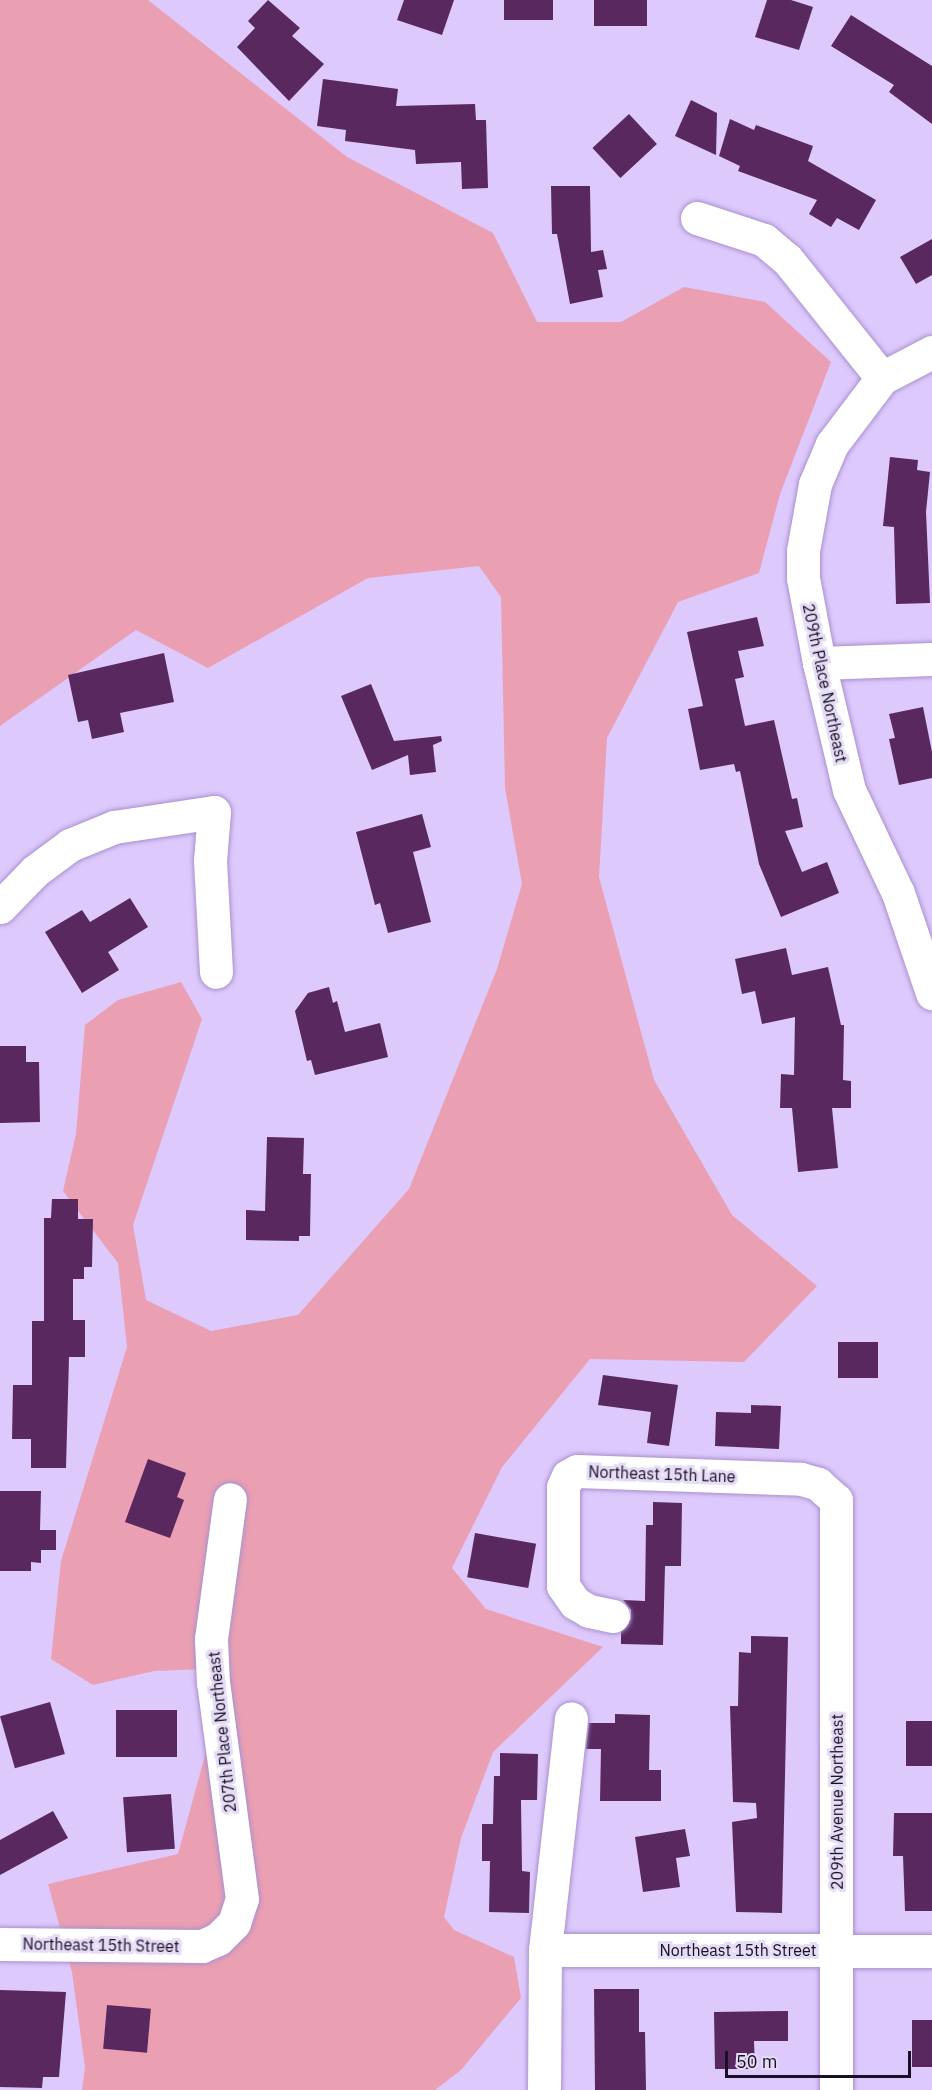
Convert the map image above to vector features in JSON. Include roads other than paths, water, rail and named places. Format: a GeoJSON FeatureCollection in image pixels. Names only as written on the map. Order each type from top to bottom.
{"type":"FeatureCollection","features":[{"type":"Feature","properties":{"kind":"street"},"geometry":{"type":"LineString","coordinates":[[697,218],[764,240],[787,259],[882,378],[932,352]]}},
{"type":"Feature","properties":{"kind":"street","name":"209th Place Northeast"},"geometry":{"type":"LineString","coordinates":[[882,378],[832,444],[807,513],[803,578],[819,663],[849,790],[898,893],[932,993]]}},
{"type":"Feature","properties":{"kind":"street"},"geometry":{"type":"LineString","coordinates":[[819,663],[932,659]]}},
{"type":"Feature","properties":{"kind":"street"},"geometry":{"type":"LineString","coordinates":[[0,908],[34,871],[70,845],[114,827],[214,812],[210,861],[216,972]]}},
{"type":"Feature","properties":{"kind":"street","name":"Northeast 15th Lane"},"geometry":{"type":"LineString","coordinates":[[613,1616],[590,1611],[575,1603],[562,1586],[563,1487],[568,1476],[577,1471],[801,1479],[830,1492],[838,1514]]}},
{"type":"Feature","properties":{"kind":"street","name":"207th Place Northeast"},"geometry":{"type":"LineString","coordinates":[[202,1946],[218,1939],[234,1923],[242,1899],[213,1683],[211,1639],[230,1499]]}},
{"type":"Feature","properties":{"kind":"street","name":"209th Avenue Northeast"},"geometry":{"type":"LineString","coordinates":[[836,2090],[838,1514]]}},
{"type":"Feature","properties":{"kind":"street"},"geometry":{"type":"LineString","coordinates":[[544,2090],[545,1950],[571,1718]]}},
{"type":"Feature","properties":{"kind":"street","name":"Northeast 15th Street"},"geometry":{"type":"LineString","coordinates":[[0,1944],[202,1946]]}},
{"type":"Feature","properties":{"kind":"street","name":"Northeast 15th Street"},"geometry":{"type":"LineString","coordinates":[[545,1950],[932,1952]]}}]}
